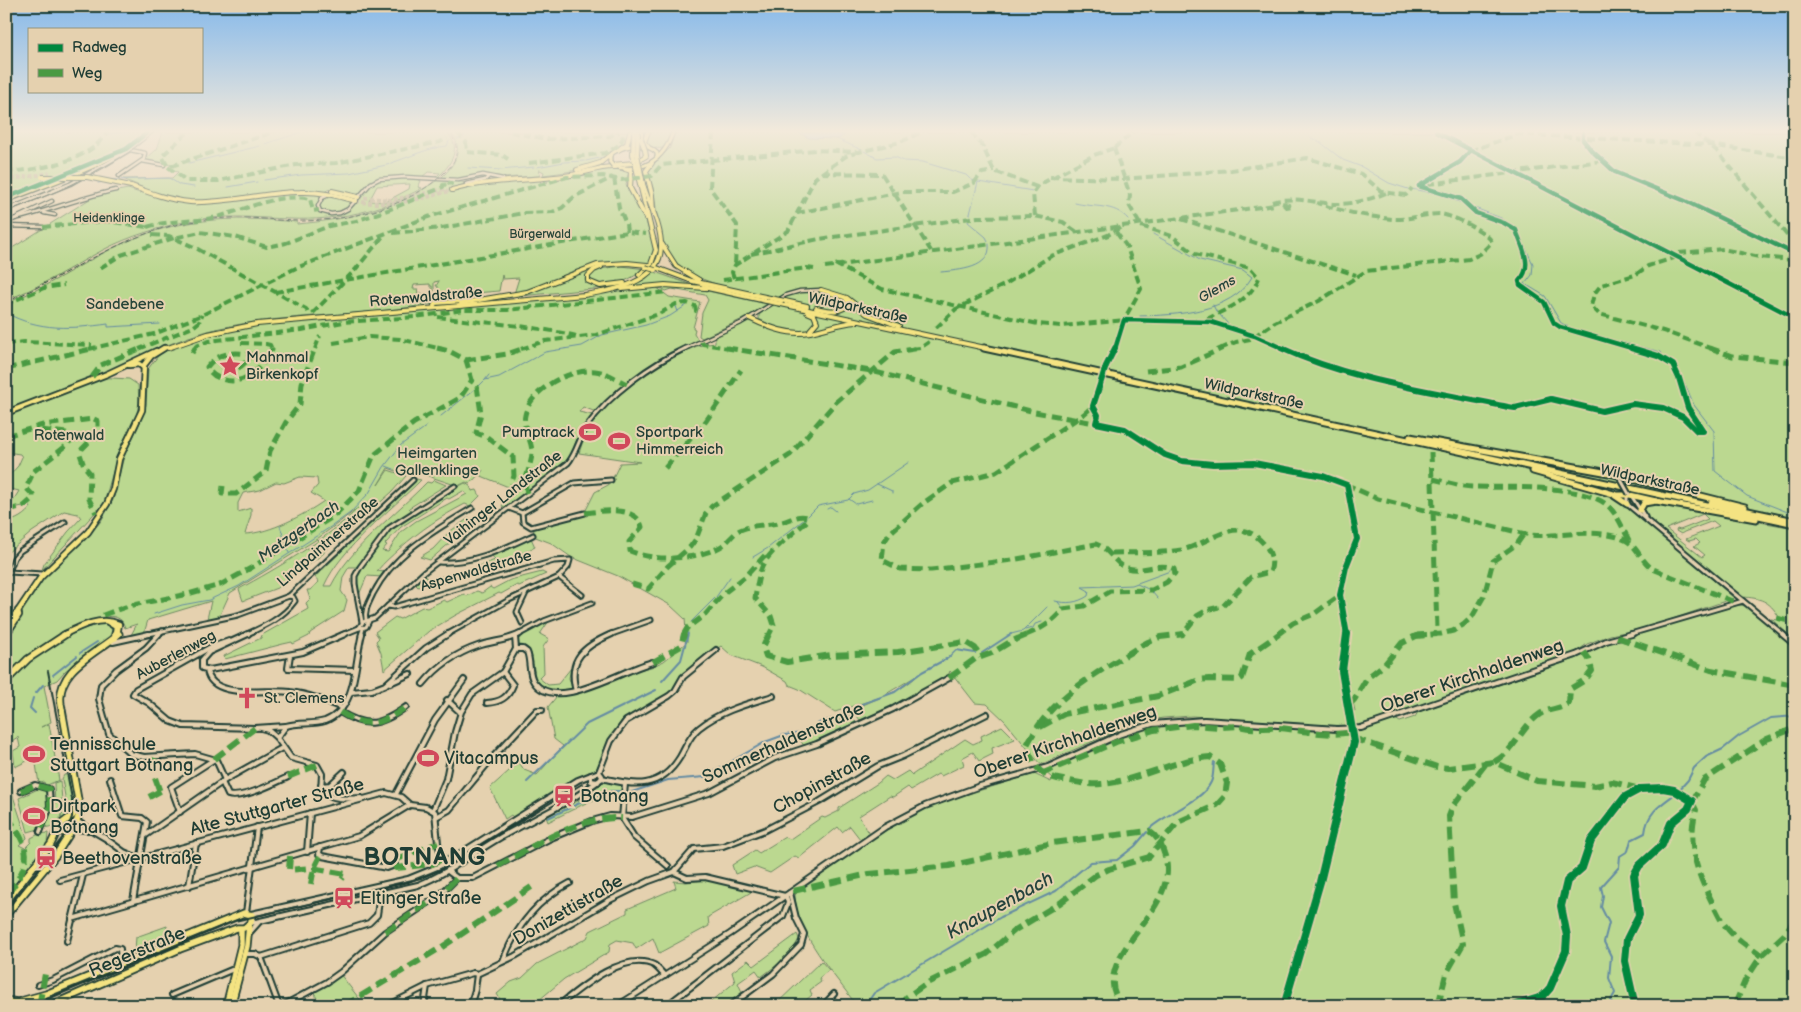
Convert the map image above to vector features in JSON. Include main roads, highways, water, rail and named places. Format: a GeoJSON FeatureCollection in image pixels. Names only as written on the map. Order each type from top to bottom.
{"type":"FeatureCollection","features":[{"type":"Feature","properties":{"kind":"highway"},"geometry":{"type":"LineString","coordinates":[[104,179],[162,197],[197,202],[293,192],[315,192],[357,199],[329,190],[307,189],[223,199],[191,200],[162,195],[120,179]]}},
{"type":"Feature","properties":{"kind":"highway"},"geometry":{"type":"LineString","coordinates":[[496,179],[466,184],[451,189],[490,182],[521,179]]}},
{"type":"Feature","properties":{"kind":"highway"},"geometry":{"type":"LineString","coordinates":[[629,179],[632,191],[651,227]]}},
{"type":"Feature","properties":{"kind":"highway"},"geometry":{"type":"LineString","coordinates":[[640,179],[656,247],[653,260],[641,274],[624,283],[596,286],[589,282],[587,277],[594,270],[606,266],[646,266]]}},
{"type":"Feature","properties":{"kind":"highway"},"geometry":{"type":"LineString","coordinates":[[648,179],[652,195],[652,214]]}},
{"type":"Feature","properties":{"kind":"highway"},"geometry":{"type":"LineString","coordinates":[[641,184],[667,256],[676,266],[710,287]]}},
{"type":"Feature","properties":{"kind":"highway","name":"Rotenwaldstraße"},"geometry":{"type":"LineString","coordinates":[[167,347],[208,334],[266,323],[606,292],[634,282],[652,269],[660,254],[660,240]]}},
{"type":"Feature","properties":{"kind":"highway"},"geometry":{"type":"LineString","coordinates":[[461,303],[527,292],[572,272],[597,265],[622,263],[646,266],[683,281],[710,287]]}},
{"type":"Feature","properties":{"kind":"highway","name":"Rotenwaldstraße"},"geometry":{"type":"LineString","coordinates":[[434,304],[597,290],[624,283]]}},
{"type":"Feature","properties":{"kind":"highway"},"geometry":{"type":"LineString","coordinates":[[606,292],[665,285],[710,287]]}},
{"type":"Feature","properties":{"kind":"highway","name":"Wildparkstraße"},"geometry":{"type":"LineString","coordinates":[[710,287],[768,299],[798,308],[1098,371]]}},
{"type":"Feature","properties":{"kind":"highway"},"geometry":{"type":"LineString","coordinates":[[821,290],[844,297],[867,314],[899,326]]}},
{"type":"Feature","properties":{"kind":"highway"},"geometry":{"type":"LineString","coordinates":[[816,308],[835,311],[845,308],[849,304],[844,297]]}},
{"type":"Feature","properties":{"kind":"highway","name":"Rotenwaldstraße"},"geometry":{"type":"LineString","coordinates":[[167,347],[208,333],[250,324],[470,301]]}},
{"type":"Feature","properties":{"kind":"highway","name":"Wildparkstraße"},"geometry":{"type":"LineString","coordinates":[[783,303],[816,308],[899,326],[1472,454],[1795,523]]}},
{"type":"Feature","properties":{"kind":"highway"},"geometry":{"type":"LineString","coordinates":[[798,308],[812,314],[817,322],[813,328],[802,333]]}},
{"type":"Feature","properties":{"kind":"highway"},"geometry":{"type":"LineString","coordinates":[[752,317],[788,332],[802,333],[839,323],[866,322]]}},
{"type":"Feature","properties":{"kind":"highway","name":"Wildparkstraße"},"geometry":{"type":"LineString","coordinates":[[1109,374],[1410,437],[1795,523]]}},
{"type":"Feature","properties":{"kind":"highway"},"geometry":{"type":"LineString","coordinates":[[1410,437],[1620,477],[1795,523]]}},
{"type":"Feature","properties":{"kind":"highway"},"geometry":{"type":"LineString","coordinates":[[1472,454],[1617,495],[1629,495],[1656,502],[1795,523]]}},
{"type":"Feature","properties":{"kind":"highway"},"geometry":{"type":"LineString","coordinates":[[1608,492],[1627,504]]}},
{"type":"Feature","properties":{"kind":"highway"},"geometry":{"type":"LineString","coordinates":[[1640,510],[1644,503],[1656,502]]}},
{"type":"Feature","properties":{"kind":"main road"},"geometry":{"type":"LineString","coordinates":[[6,200],[62,179]]}},
{"type":"Feature","properties":{"kind":"main road","name":"Rotenwaldstraße"},"geometry":{"type":"LineString","coordinates":[[122,367],[167,347]]}},
{"type":"Feature","properties":{"kind":"main road","name":"Rotenwaldstraße"},"geometry":{"type":"LineString","coordinates":[[6,413],[167,347]]}},
{"type":"Feature","properties":{"kind":"main road","name":"Rotenwaldstraße"},"geometry":{"type":"LineString","coordinates":[[143,376],[150,361],[167,347]]}},
{"type":"Feature","properties":{"kind":"main road"},"geometry":{"type":"LineString","coordinates":[[6,629],[44,574],[88,532],[107,504],[120,456],[142,410],[143,367],[147,360],[156,352]]}},
{"type":"Feature","properties":{"kind":"main road"},"geometry":{"type":"LineString","coordinates":[[128,365],[139,364],[143,367]]}},
{"type":"Feature","properties":{"kind":"main road"},"geometry":{"type":"LineString","coordinates":[[6,620],[18,611]]}},
{"type":"Feature","properties":{"kind":"main road"},"geometry":{"type":"LineString","coordinates":[[6,636],[19,615],[18,611]]}},
{"type":"Feature","properties":{"kind":"main road"},"geometry":{"type":"LineString","coordinates":[[6,681],[40,650],[76,630],[99,622],[110,622],[116,627],[116,638],[72,671],[61,687],[61,704],[79,802],[78,821],[56,855],[6,915]]}},
{"type":"Feature","properties":{"kind":"main road"},"geometry":{"type":"LineString","coordinates":[[6,902],[51,844],[62,822],[70,818],[77,809],[79,802]]}},
{"type":"Feature","properties":{"kind":"main road"},"geometry":{"type":"LineString","coordinates":[[70,818],[75,818],[78,821]]}},
{"type":"Feature","properties":{"kind":"main road"},"geometry":{"type":"LineString","coordinates":[[59,829],[64,833],[73,831]]}},
{"type":"Feature","properties":{"kind":"main road","name":"Regerstraße"},"geometry":{"type":"LineString","coordinates":[[7,1001],[18,1004],[46,994],[249,913],[252,920],[249,924],[180,948],[49,1006]]}},
{"type":"Feature","properties":{"kind":"main road"},"geometry":{"type":"LineString","coordinates":[[226,1006],[242,940],[239,928],[235,924],[239,916]]}},
{"type":"Feature","properties":{"kind":"main road"},"geometry":{"type":"LineString","coordinates":[[231,1006],[246,954],[249,924]]}},
{"type":"Feature","properties":{"kind":"waterway","name":"Heidenklinge"},"geometry":{"type":"LineString","coordinates":[[113,180],[135,179]]}},
{"type":"Feature","properties":{"kind":"waterway","name":"Heidenklinge"},"geometry":{"type":"LineString","coordinates":[[171,179],[180,185],[194,187]]}},
{"type":"Feature","properties":{"kind":"waterway","name":"Heidenklinge"},"geometry":{"type":"LineString","coordinates":[[264,180],[270,179]]}},
{"type":"Feature","properties":{"kind":"waterway","name":"Glems"},"geometry":{"type":"LineString","coordinates":[[970,179],[976,181]]}},
{"type":"Feature","properties":{"kind":"waterway"},"geometry":{"type":"LineString","coordinates":[[1383,179],[1408,189]]}},
{"type":"Feature","properties":{"kind":"waterway","name":"Heidenklinge"},"geometry":{"type":"LineString","coordinates":[[98,183],[104,182]]}},
{"type":"Feature","properties":{"kind":"waterway","name":"Heidenklinge"},"geometry":{"type":"LineString","coordinates":[[228,187],[257,182]]}},
{"type":"Feature","properties":{"kind":"waterway"},"geometry":{"type":"LineString","coordinates":[[988,241],[986,237],[968,222],[978,182],[1033,191]]}},
{"type":"Feature","properties":{"kind":"waterway"},"geometry":{"type":"LineString","coordinates":[[1411,189],[1438,194],[1501,218],[1516,227],[1533,264],[1532,275],[1525,284],[1545,296],[1561,323],[1580,332],[1661,352],[1664,357],[1677,365],[1694,405],[1714,431],[1715,471],[1747,496],[1790,513]]}},
{"type":"Feature","properties":{"kind":"waterway","name":"Glems"},"geometry":{"type":"LineString","coordinates":[[1075,203],[1110,208],[1128,219]]}},
{"type":"Feature","properties":{"kind":"waterway","name":"Glems"},"geometry":{"type":"LineString","coordinates":[[1153,234],[1200,260],[1243,270],[1252,277],[1243,289],[1231,298],[1214,306]]}},
{"type":"Feature","properties":{"kind":"waterway"},"geometry":{"type":"LineString","coordinates":[[941,272],[965,269],[980,263],[989,252],[989,244]]}},
{"type":"Feature","properties":{"kind":"waterway","name":"Metzgerbach"},"geometry":{"type":"LineString","coordinates":[[678,311],[687,305]]}},
{"type":"Feature","properties":{"kind":"waterway","name":"Metzgerbach"},"geometry":{"type":"LineString","coordinates":[[676,306],[678,311]]}},
{"type":"Feature","properties":{"kind":"waterway","name":"Glems"},"geometry":{"type":"LineString","coordinates":[[1140,316],[1186,313],[1214,306]]}},
{"type":"Feature","properties":{"kind":"waterway"},"geometry":{"type":"LineString","coordinates":[[1214,306],[1217,313]]}},
{"type":"Feature","properties":{"kind":"waterway","name":"Metzgerbach"},"geometry":{"type":"LineString","coordinates":[[485,380],[499,377],[545,352],[582,346],[602,335],[646,325],[678,311]]}},
{"type":"Feature","properties":{"kind":"waterway"},"geometry":{"type":"LineString","coordinates":[[6,313],[31,323],[56,327],[160,324]]}},
{"type":"Feature","properties":{"kind":"waterway"},"geometry":{"type":"LineString","coordinates":[[1219,314],[1228,324]]}},
{"type":"Feature","properties":{"kind":"waterway","name":"Metzgerbach"},"geometry":{"type":"LineString","coordinates":[[485,380],[489,375]]}},
{"type":"Feature","properties":{"kind":"waterway","name":"Metzgerbach"},"geometry":{"type":"LineString","coordinates":[[478,387],[485,380]]}},
{"type":"Feature","properties":{"kind":"waterway","name":"Metzgerbach"},"geometry":{"type":"LineString","coordinates":[[441,416],[475,389]]}},
{"type":"Feature","properties":{"kind":"waterway","name":"Metzgerbach"},"geometry":{"type":"LineString","coordinates":[[154,614],[182,605],[209,600],[239,586],[332,526],[350,513],[369,493],[384,467],[401,445],[427,426]]}},
{"type":"Feature","properties":{"kind":"waterway"},"geometry":{"type":"LineString","coordinates":[[849,499],[854,494],[868,490],[909,462]]}},
{"type":"Feature","properties":{"kind":"waterway"},"geometry":{"type":"LineString","coordinates":[[386,466],[394,469]]}},
{"type":"Feature","properties":{"kind":"waterway"},"geometry":{"type":"LineString","coordinates":[[877,484],[892,491],[892,493]]}},
{"type":"Feature","properties":{"kind":"waterway"},"geometry":{"type":"LineString","coordinates":[[808,516],[818,506],[849,499]]}},
{"type":"Feature","properties":{"kind":"waterway"},"geometry":{"type":"LineString","coordinates":[[849,499],[856,504],[872,500]]}},
{"type":"Feature","properties":{"kind":"waterway"},"geometry":{"type":"LineString","coordinates":[[827,509],[831,507],[836,511]]}},
{"type":"Feature","properties":{"kind":"waterway"},"geometry":{"type":"LineString","coordinates":[[753,557],[768,548],[806,518]]}},
{"type":"Feature","properties":{"kind":"waterway"},"geometry":{"type":"LineString","coordinates":[[280,526],[286,544]]}},
{"type":"Feature","properties":{"kind":"waterway","name":"Metzgerbach"},"geometry":{"type":"LineString","coordinates":[[287,547],[289,553]]}},
{"type":"Feature","properties":{"kind":"waterway"},"geometry":{"type":"LineString","coordinates":[[1055,601],[1072,602],[1088,596],[1089,591],[1082,587],[1132,585],[1170,571]]}},
{"type":"Feature","properties":{"kind":"waterway"},"geometry":{"type":"LineString","coordinates":[[691,622],[716,597],[730,577]]}},
{"type":"Feature","properties":{"kind":"waterway"},"geometry":{"type":"LineString","coordinates":[[1137,584],[1148,589]]}},
{"type":"Feature","properties":{"kind":"waterway"},"geometry":{"type":"LineString","coordinates":[[1152,592],[1158,599]]}},
{"type":"Feature","properties":{"kind":"waterway"},"geometry":{"type":"LineString","coordinates":[[1058,602],[1062,607]]}},
{"type":"Feature","properties":{"kind":"waterway"},"geometry":{"type":"LineString","coordinates":[[1011,634],[1023,631],[1047,607]]}},
{"type":"Feature","properties":{"kind":"waterway"},"geometry":{"type":"LineString","coordinates":[[1025,630],[1033,628],[1035,624],[1042,622]]}},
{"type":"Feature","properties":{"kind":"waterway"},"geometry":{"type":"LineString","coordinates":[[662,681],[681,660],[688,634]]}},
{"type":"Feature","properties":{"kind":"waterway"},"geometry":{"type":"LineString","coordinates":[[982,653],[1011,634]]}},
{"type":"Feature","properties":{"kind":"waterway"},"geometry":{"type":"LineString","coordinates":[[1007,635],[1011,634]]}},
{"type":"Feature","properties":{"kind":"waterway","name":"Metzgerbach"},"geometry":{"type":"LineString","coordinates":[[80,653],[97,642]]}},
{"type":"Feature","properties":{"kind":"waterway"},"geometry":{"type":"LineString","coordinates":[[850,712],[862,704],[895,692],[922,672],[948,658],[956,650],[975,653]]}},
{"type":"Feature","properties":{"kind":"waterway","name":"Metzgerbach"},"geometry":{"type":"LineString","coordinates":[[53,675],[77,656]]}},
{"type":"Feature","properties":{"kind":"waterway","name":"Metzgerbach"},"geometry":{"type":"LineString","coordinates":[[36,693],[43,685]]}},
{"type":"Feature","properties":{"kind":"waterway"},"geometry":{"type":"LineString","coordinates":[[527,782],[587,724],[656,690]]}},
{"type":"Feature","properties":{"kind":"waterway","name":"Metzgerbach"},"geometry":{"type":"LineString","coordinates":[[33,698],[30,708],[35,713]]}},
{"type":"Feature","properties":{"kind":"waterway"},"geometry":{"type":"LineString","coordinates":[[629,793],[668,780],[705,777],[765,742],[784,735],[805,733],[819,723],[845,715]]}},
{"type":"Feature","properties":{"kind":"waterway"},"geometry":{"type":"LineString","coordinates":[[1678,791],[1688,780],[1694,768],[1706,757],[1723,749],[1739,736],[1771,718],[1795,716]]}},
{"type":"Feature","properties":{"kind":"waterway","name":"Knaupenbach"},"geometry":{"type":"LineString","coordinates":[[1149,829],[1200,796],[1212,780],[1214,762]]}},
{"type":"Feature","properties":{"kind":"waterway"},"geometry":{"type":"LineString","coordinates":[[610,791],[619,791]]}},
{"type":"Feature","properties":{"kind":"waterway"},"geometry":{"type":"LineString","coordinates":[[548,818],[603,792]]}},
{"type":"Feature","properties":{"kind":"waterway"},"geometry":{"type":"LineString","coordinates":[[1612,1006],[1611,1000],[1615,993],[1609,978],[1611,956],[1604,942],[1609,923],[1601,907],[1603,896],[1601,887],[1619,867],[1620,856],[1628,851],[1631,840],[1645,833],[1651,815],[1659,806],[1675,794]]}},
{"type":"Feature","properties":{"kind":"waterway","name":"Knaupenbach"},"geometry":{"type":"LineString","coordinates":[[865,1006],[874,993],[1001,917],[1056,891],[1091,862],[1117,860],[1135,846],[1147,832]]}},
{"type":"Feature","properties":{"kind":"tunnel"},"geometry":{"type":"LineString","coordinates":[[6,180],[11,179]]}},
{"type":"Feature","properties":{"kind":"tunnel"},"geometry":{"type":"LineString","coordinates":[[358,197],[391,200],[445,189]]}},
{"type":"Feature","properties":{"kind":"tunnel"},"geometry":{"type":"LineString","coordinates":[[356,201],[369,203],[405,202],[452,190]]}},
{"type":"Feature","properties":{"kind":"tram line"},"geometry":{"type":"LineString","coordinates":[[6,212],[84,179]]}},
{"type":"Feature","properties":{"kind":"tram line"},"geometry":{"type":"LineString","coordinates":[[6,911],[66,833],[72,817],[72,799],[48,671]]}},
{"type":"Feature","properties":{"kind":"tram line"},"geometry":{"type":"LineString","coordinates":[[19,1006],[48,999],[235,921],[421,878],[439,870],[582,784]]}},
{"type":"Feature","properties":{"kind":"tram line"},"geometry":{"type":"LineString","coordinates":[[6,1005],[12,1006]]}},
{"type":"Feature","properties":{"kind":"railway"},"geometry":{"type":"LineString","coordinates":[[6,302],[125,242],[167,227],[229,218],[296,221],[341,218],[381,209],[399,202],[417,193],[436,179]]}},
{"type":"Feature","properties":{"kind":"place","name":"Mahnmal Birkenkopf"},"geometry":{"type":"Point","coordinates":[230,366]}},
{"type":"Feature","properties":{"kind":"place","name":"Pumptrack"},"geometry":{"type":"Point","coordinates":[590,432]}},
{"type":"Feature","properties":{"kind":"place","name":"Sportpark Himmerreich"},"geometry":{"type":"Point","coordinates":[619,441]}},
{"type":"Feature","properties":{"kind":"place","name":"St. Clemens"},"geometry":{"type":"Point","coordinates":[247,698]}},
{"type":"Feature","properties":{"kind":"place","name":"Tennisschule Stuttgart Botnang"},"geometry":{"type":"Point","coordinates":[34,754]}},
{"type":"Feature","properties":{"kind":"place","name":"Vitacampus"},"geometry":{"type":"Point","coordinates":[428,758]}},
{"type":"Feature","properties":{"kind":"place","name":"Botnang"},"geometry":{"type":"Point","coordinates":[564,796]}},
{"type":"Feature","properties":{"kind":"place","name":"Dirtpark Botnang"},"geometry":{"type":"Point","coordinates":[34,816]}},
{"type":"Feature","properties":{"kind":"place","name":"Beethovenstraße"},"geometry":{"type":"Point","coordinates":[46,858]}},
{"type":"Feature","properties":{"kind":"place","name":"Eltinger Straße"},"geometry":{"type":"Point","coordinates":[344,898]}},
{"type":"Feature","properties":{"kind":"district","name":"BOTNANG"},"geometry":{"type":"Point","coordinates":[425,857]}},
{"type":"Feature","properties":{"kind":"park label","name":"Bürgerwald"},"geometry":{"type":"Point","coordinates":[540,234]}},
{"type":"Feature","properties":{"kind":"park label","name":"Sandebene"},"geometry":{"type":"Point","coordinates":[125,304]}},
{"type":"Feature","properties":{"kind":"park label","name":"Rotenwald"},"geometry":{"type":"Point","coordinates":[69,435]}},
{"type":"Feature","properties":{"kind":"park label","name":"Heimgarten Gallenklinge"},"geometry":{"type":"Point","coordinates":[437,462]}}]}
